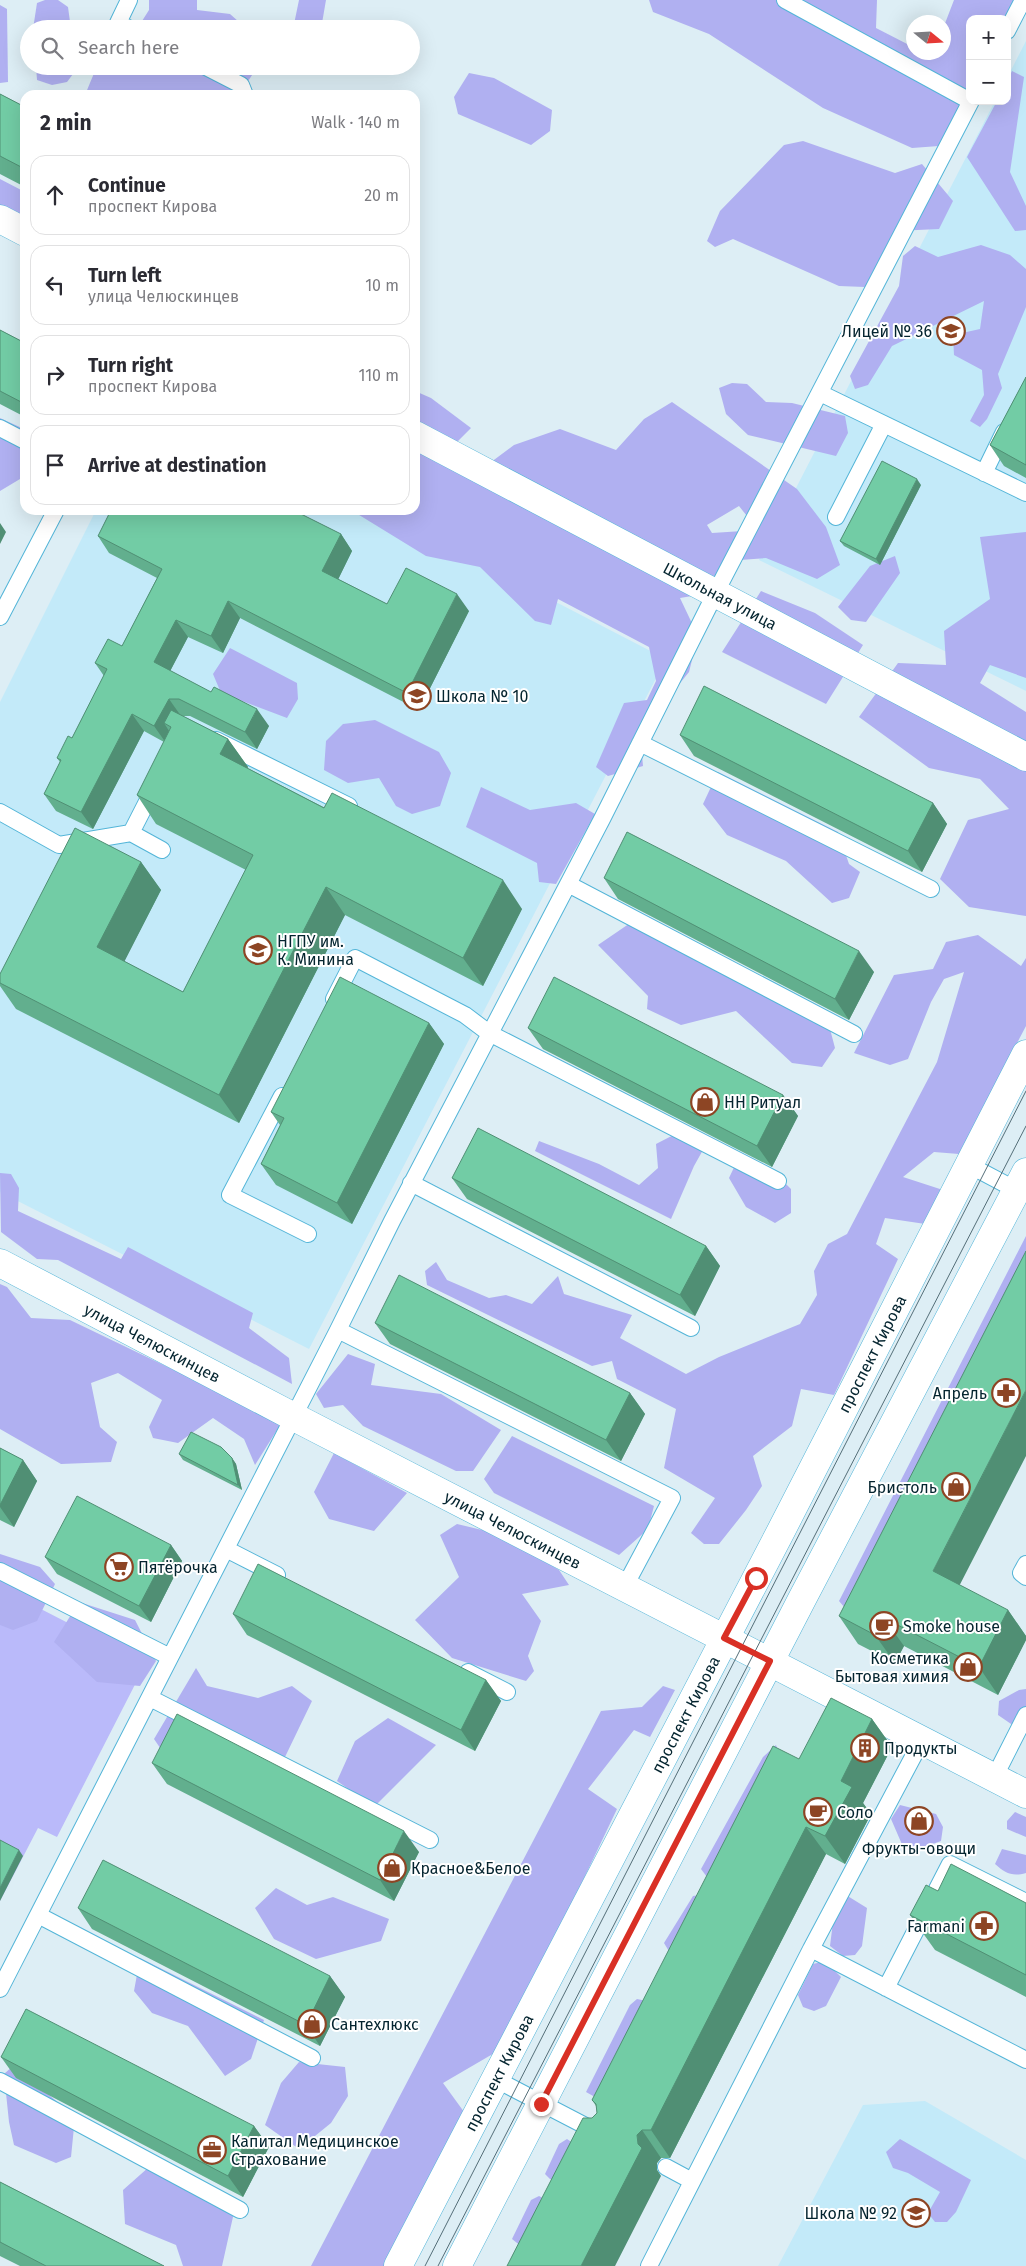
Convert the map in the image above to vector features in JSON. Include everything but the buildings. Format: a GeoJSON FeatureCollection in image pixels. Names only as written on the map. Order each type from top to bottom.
{"type":"FeatureCollection","features":[{"type":"Feature","properties":{"kind":"street"},"geometry":{"type":"LineString","coordinates":[[0,219],[20,229]]}},
{"type":"Feature","properties":{"kind":"street","name":"Школьная улица"},"geometry":{"type":"LineString","coordinates":[[420,438],[1026,757]]}},
{"type":"Feature","properties":{"kind":"street","name":"проспект Кирова"},"geometry":{"type":"LineString","coordinates":[[398,2266],[1026,1054]]}},
{"type":"Feature","properties":{"kind":"street"},"geometry":{"type":"LineString","coordinates":[[458,2266],[770,1661],[1023,1186]]}},
{"type":"Feature","properties":{"kind":"street","name":"улица Челюскинцев"},"geometry":{"type":"LineString","coordinates":[[0,1263],[294,1417],[1026,1794]]}},
{"type":"Feature","properties":{"kind":"lane"},"geometry":{"type":"LineString","coordinates":[[119,20],[129,0]]}},
{"type":"Feature","properties":{"kind":"lane"},"geometry":{"type":"LineString","coordinates":[[785,0],[966,99]]}},
{"type":"Feature","properties":{"kind":"lane"},"geometry":{"type":"LineString","coordinates":[[1011,23],[1023,0]]}},
{"type":"Feature","properties":{"kind":"lane"},"geometry":{"type":"LineString","coordinates":[[222,75],[241,85],[243,90]]}},
{"type":"Feature","properties":{"kind":"lane"},"geometry":{"type":"LineString","coordinates":[[0,1989],[489,1033],[568,884],[716,592],[968,105]]}},
{"type":"Feature","properties":{"kind":"lane"},"geometry":{"type":"LineString","coordinates":[[820,393],[1026,493]]}},
{"type":"Feature","properties":{"kind":"lane"},"geometry":{"type":"LineString","coordinates":[[984,472],[1013,415]]}},
{"type":"Feature","properties":{"kind":"lane"},"geometry":{"type":"LineString","coordinates":[[836,517],[884,424]]}},
{"type":"Feature","properties":{"kind":"lane"},"geometry":{"type":"LineString","coordinates":[[0,428],[20,438]]}},
{"type":"Feature","properties":{"kind":"lane"},"geometry":{"type":"LineString","coordinates":[[1,612],[53,515]]}},
{"type":"Feature","properties":{"kind":"lane"},"geometry":{"type":"LineString","coordinates":[[204,734],[364,814]]}},
{"type":"Feature","properties":{"kind":"lane"},"geometry":{"type":"LineString","coordinates":[[640,743],[931,890]]}},
{"type":"Feature","properties":{"kind":"lane"},"geometry":{"type":"LineString","coordinates":[[131,834],[161,775]]}},
{"type":"Feature","properties":{"kind":"lane"},"geometry":{"type":"LineString","coordinates":[[0,812],[59,846],[131,834],[162,850]]}},
{"type":"Feature","properties":{"kind":"lane"},"geometry":{"type":"LineString","coordinates":[[568,884],[854,1034]]}},
{"type":"Feature","properties":{"kind":"lane"},"geometry":{"type":"LineString","coordinates":[[327,1011],[355,958],[465,1015],[489,1033],[778,1182]]}},
{"type":"Feature","properties":{"kind":"lane"},"geometry":{"type":"LineString","coordinates":[[290,1081],[230,1195],[308,1234]]}},
{"type":"Feature","properties":{"kind":"lane"},"geometry":{"type":"LineString","coordinates":[[969,1165],[1023,1186]]}},
{"type":"Feature","properties":{"kind":"lane"},"geometry":{"type":"LineString","coordinates":[[412,1183],[692,1328]]}},
{"type":"Feature","properties":{"kind":"lane"},"geometry":{"type":"LineString","coordinates":[[338,1330],[672,1498],[625,1586]]}},
{"type":"Feature","properties":{"kind":"lane"},"geometry":{"type":"LineString","coordinates":[[226,1549],[287,1580]]}},
{"type":"Feature","properties":{"kind":"lane"},"geometry":{"type":"LineString","coordinates":[[1026,1564],[1021,1573],[1026,1577]]}},
{"type":"Feature","properties":{"kind":"lane"},"geometry":{"type":"LineString","coordinates":[[0,1571],[170,1657]]}},
{"type":"Feature","properties":{"kind":"lane"},"geometry":{"type":"LineString","coordinates":[[454,1665],[507,1692]]}},
{"type":"Feature","properties":{"kind":"lane"},"geometry":{"type":"LineString","coordinates":[[150,1698],[430,1840]]}},
{"type":"Feature","properties":{"kind":"lane"},"geometry":{"type":"LineString","coordinates":[[994,1778],[1026,1715]]}},
{"type":"Feature","properties":{"kind":"lane"},"geometry":{"type":"LineString","coordinates":[[649,2266],[811,1949],[922,1740]]}},
{"type":"Feature","properties":{"kind":"lane"},"geometry":{"type":"LineString","coordinates":[[886,1988],[950,1864],[1026,1902]]}},
{"type":"Feature","properties":{"kind":"lane"},"geometry":{"type":"LineString","coordinates":[[38,1915],[312,2058]]}},
{"type":"Feature","properties":{"kind":"lane"},"geometry":{"type":"LineString","coordinates":[[811,1949],[1026,2060]]}},
{"type":"Feature","properties":{"kind":"lane"},"geometry":{"type":"LineString","coordinates":[[495,2079],[607,2137]]}},
{"type":"Feature","properties":{"kind":"lane"},"geometry":{"type":"LineString","coordinates":[[0,2081],[240,2210]]}},
{"type":"Feature","properties":{"kind":"lane"},"geometry":{"type":"LineString","coordinates":[[666,2167],[692,2181]]}},
{"type":"Feature","properties":{"kind":"shaded area"},"geometry":{"type":"Polygon","coordinates":[[[45,0],[58,0],[68,7],[70,20],[34,20],[37,3],[45,0]]]}},
{"type":"Feature","properties":{"kind":"shaded area"},"geometry":{"type":"Polygon","coordinates":[[[149,0],[197,0],[197,10],[230,14],[237,20],[143,20],[149,10],[149,0]]]}},
{"type":"Feature","properties":{"kind":"shaded area"},"geometry":{"type":"Polygon","coordinates":[[[299,0],[326,0],[323,20],[295,20],[299,0]]]}},
{"type":"Feature","properties":{"kind":"shaded area"},"geometry":{"type":"Polygon","coordinates":[[[649,0],[877,0],[876,28],[906,43],[906,60],[951,60],[951,15],[948,15],[954,0],[1015,0],[1007,15],[966,15],[966,95],[939,146],[912,148],[823,108],[709,34],[653,12],[649,0]]]}},
{"type":"Feature","properties":{"kind":"shaded area"},"geometry":{"type":"Polygon","coordinates":[[[0,5],[7,9],[8,82],[0,83],[0,5]]]}},
{"type":"Feature","properties":{"kind":"shaded area","name":"Лицей № 36"},"geometry":{"type":"Polygon","coordinates":[[[1026,41],[1026,691],[759,560],[993,105],[1011,105],[1011,70],[1026,41]]]}},
{"type":"Feature","properties":{"kind":"shaded area"},"geometry":{"type":"Polygon","coordinates":[[[1012,71],[1024,77],[1010,172],[1026,206],[1026,230],[1015,231],[967,157],[995,105],[1011,105],[1012,71]]]}},
{"type":"Feature","properties":{"kind":"shaded area"},"geometry":{"type":"Polygon","coordinates":[[[469,73],[494,78],[552,110],[550,131],[531,145],[458,114],[454,97],[469,73]]]}},
{"type":"Feature","properties":{"kind":"shaded area"},"geometry":{"type":"Polygon","coordinates":[[[37,75],[72,75],[67,82],[52,85],[37,80],[37,75]]]}},
{"type":"Feature","properties":{"kind":"shaded area"},"geometry":{"type":"Polygon","coordinates":[[[93,75],[252,75],[242,90],[87,90],[93,75]]]}},
{"type":"Feature","properties":{"kind":"shaded area"},"geometry":{"type":"Polygon","coordinates":[[[803,141],[895,173],[922,164],[953,201],[939,229],[896,231],[865,287],[839,286],[733,239],[715,247],[707,241],[720,211],[784,145],[803,141]]]}},
{"type":"Feature","properties":{"kind":"shaded area"},"geometry":{"type":"Polygon","coordinates":[[[0,179],[20,189],[20,228],[0,218],[0,179]]]}},
{"type":"Feature","properties":{"kind":"shaded area"},"geometry":{"type":"Polygon","coordinates":[[[981,245],[1010,255],[1026,269],[1026,307],[998,374],[1002,388],[987,419],[980,427],[970,421],[984,395],[982,370],[954,355],[953,335],[980,329],[984,301],[892,346],[868,385],[855,389],[850,376],[899,286],[903,256],[915,246],[938,257],[981,245]]]}},
{"type":"Feature","properties":{"kind":"shaded area"},"geometry":{"type":"Polygon","coordinates":[[[732,383],[747,384],[766,402],[792,403],[845,416],[848,433],[836,456],[748,435],[726,414],[719,388],[732,383]]]}},
{"type":"Feature","properties":{"kind":"shaded area"},"geometry":{"type":"Polygon","coordinates":[[[420,393],[431,398],[471,428],[456,443],[420,438],[420,393]]]}},
{"type":"Feature","properties":{"kind":"shaded area"},"geometry":{"type":"Polygon","coordinates":[[[672,402],[797,489],[826,527],[840,565],[817,579],[766,558],[726,561],[716,592],[680,598],[698,636],[689,672],[640,733],[643,766],[608,776],[596,767],[624,703],[647,700],[656,681],[649,647],[558,599],[551,625],[535,621],[480,567],[426,556],[359,515],[420,515],[420,446],[475,474],[514,445],[560,429],[616,450],[644,419],[672,402]],[[739,506],[707,525],[712,533],[758,530],[739,506]]]}},
{"type":"Feature","properties":{"kind":"shaded area"},"geometry":{"type":"Polygon","coordinates":[[[0,418],[20,427],[20,479],[0,491],[0,418]]]}},
{"type":"Feature","properties":{"kind":"shaded area","name":"НГПУ им. К. Минина"},"geometry":{"type":"Polygon","coordinates":[[[94,515],[388,515],[666,659],[309,1349],[0,1192],[0,702],[94,515]]]}},
{"type":"Feature","properties":{"kind":"shaded area"},"geometry":{"type":"Polygon","coordinates":[[[1026,532],[1026,678],[990,665],[980,683],[1026,712],[1026,916],[969,907],[940,879],[968,820],[1009,809],[980,779],[929,768],[859,717],[898,663],[946,665],[944,631],[990,599],[980,537],[1026,532]]]}},
{"type":"Feature","properties":{"kind":"shaded area"},"geometry":{"type":"Polygon","coordinates":[[[895,556],[900,573],[866,622],[851,620],[838,607],[870,566],[895,556]]]}},
{"type":"Feature","properties":{"kind":"shaded area"},"geometry":{"type":"Polygon","coordinates":[[[761,591],[815,613],[863,645],[826,704],[722,652],[761,591]]]}},
{"type":"Feature","properties":{"kind":"shaded area"},"geometry":{"type":"Polygon","coordinates":[[[230,648],[297,683],[298,699],[287,718],[221,693],[213,674],[230,648]]]}},
{"type":"Feature","properties":{"kind":"shaded area"},"geometry":{"type":"Polygon","coordinates":[[[375,720],[439,752],[451,773],[440,806],[412,814],[396,806],[379,778],[348,783],[324,770],[326,741],[343,724],[375,720]]]}},
{"type":"Feature","properties":{"kind":"shaded area"},"geometry":{"type":"Polygon","coordinates":[[[718,772],[838,832],[849,864],[860,872],[849,898],[832,903],[786,861],[727,835],[703,804],[718,772]]]}},
{"type":"Feature","properties":{"kind":"shaded area"},"geometry":{"type":"Polygon","coordinates":[[[481,787],[530,810],[576,803],[595,814],[556,884],[539,882],[537,863],[466,827],[481,787]]]}},
{"type":"Feature","properties":{"kind":"shaded area"},"geometry":{"type":"Polygon","coordinates":[[[639,917],[825,1010],[835,1048],[822,1067],[792,1063],[736,1011],[681,1025],[647,1009],[648,996],[598,945],[639,917]]]}},
{"type":"Feature","properties":{"kind":"shaded area"},"geometry":{"type":"Polygon","coordinates":[[[978,935],[1021,966],[1026,958],[1026,1026],[959,1154],[934,1152],[903,1177],[943,1190],[932,1225],[885,1218],[876,1244],[898,1259],[834,1395],[801,1389],[792,1426],[753,1456],[762,1486],[719,1544],[704,1544],[691,1533],[715,1498],[664,1468],[676,1409],[617,1379],[612,1361],[592,1366],[427,1285],[425,1271],[436,1262],[447,1280],[489,1298],[506,1295],[532,1304],[558,1276],[564,1294],[632,1315],[620,1338],[686,1374],[719,1357],[800,1324],[817,1295],[814,1271],[828,1244],[847,1234],[937,1062],[964,972],[944,979],[931,1002],[908,1059],[890,1065],[854,1053],[894,975],[933,969],[946,942],[978,935]]]}},
{"type":"Feature","properties":{"kind":"shaded area"},"geometry":{"type":"Polygon","coordinates":[[[689,1127],[708,1141],[694,1166],[671,1219],[535,1151],[539,1141],[599,1164],[639,1185],[658,1168],[656,1144],[689,1127]]]}},
{"type":"Feature","properties":{"kind":"shaded area"},"geometry":{"type":"Polygon","coordinates":[[[738,1159],[778,1176],[791,1189],[791,1213],[775,1223],[746,1207],[729,1178],[738,1159]]]}},
{"type":"Feature","properties":{"kind":"shaded area"},"geometry":{"type":"Polygon","coordinates":[[[0,1173],[11,1174],[19,1188],[18,1211],[121,1259],[128,1247],[253,1313],[249,1328],[289,1358],[292,1384],[58,1260],[37,1259],[1,1232],[0,1173]]]}},
{"type":"Feature","properties":{"kind":"shaded area"},"geometry":{"type":"Polygon","coordinates":[[[1026,1236],[1026,1305],[851,1615],[839,1601],[1026,1236]]]}},
{"type":"Feature","properties":{"kind":"shaded area"},"geometry":{"type":"Polygon","coordinates":[[[0,1284],[7,1287],[31,1318],[70,1320],[282,1422],[255,1465],[244,1439],[213,1418],[178,1443],[153,1438],[149,1427],[162,1400],[118,1373],[91,1383],[100,1427],[117,1442],[111,1462],[61,1464],[0,1429],[0,1284]]]}},
{"type":"Feature","properties":{"kind":"shaded area"},"geometry":{"type":"Polygon","coordinates":[[[348,1354],[375,1364],[371,1385],[441,1394],[501,1430],[473,1471],[456,1471],[363,1426],[343,1405],[324,1408],[316,1394],[348,1354]]]}},
{"type":"Feature","properties":{"kind":"shaded area"},"geometry":{"type":"Polygon","coordinates":[[[512,1436],[654,1506],[648,1529],[619,1555],[494,1493],[484,1479],[512,1436]]]}},
{"type":"Feature","properties":{"kind":"shaded area"},"geometry":{"type":"Polygon","coordinates":[[[334,1453],[407,1493],[374,1531],[329,1519],[314,1492],[334,1453]]]}},
{"type":"Feature","properties":{"kind":"shaded area"},"geometry":{"type":"Polygon","coordinates":[[[457,1524],[499,1534],[559,1570],[569,1585],[522,1594],[541,1621],[528,1656],[534,1671],[526,1681],[452,1658],[415,1620],[459,1577],[440,1535],[457,1524]]]}},
{"type":"Feature","properties":{"kind":"shaded area"},"geometry":{"type":"Polygon","coordinates":[[[0,1554],[40,1567],[55,1584],[37,1621],[13,1630],[0,1625],[0,1554]]]}},
{"type":"Feature","properties":{"kind":"shaded area"},"geometry":{"type":"Polygon","coordinates":[[[0,1588],[146,1663],[57,1837],[38,1828],[0,1901],[0,1588]]]}},
{"type":"Feature","properties":{"kind":"shaded area"},"geometry":{"type":"Polygon","coordinates":[[[79,1602],[135,1620],[156,1661],[140,1686],[97,1682],[54,1642],[79,1602]]]}},
{"type":"Feature","properties":{"kind":"shaded area"},"geometry":{"type":"Polygon","coordinates":[[[196,1668],[207,1686],[258,1698],[292,1686],[312,1701],[285,1757],[233,1745],[167,1758],[154,1739],[196,1668]]]}},
{"type":"Feature","properties":{"kind":"shaded area"},"geometry":{"type":"Polygon","coordinates":[[[663,1686],[675,1690],[650,1737],[634,1730],[588,1789],[617,1809],[503,2048],[443,2083],[467,2116],[390,2266],[311,2266],[601,1711],[642,1707],[663,1686]]]}},
{"type":"Feature","properties":{"kind":"shaded area"},"geometry":{"type":"Polygon","coordinates":[[[1026,1689],[1026,1719],[1014,1726],[998,1715],[999,1701],[1019,1690],[1026,1689]]]}},
{"type":"Feature","properties":{"kind":"shaded area"},"geometry":{"type":"Polygon","coordinates":[[[388,1718],[436,1745],[374,1807],[337,1781],[355,1741],[388,1718]]]}},
{"type":"Feature","properties":{"kind":"shaded area"},"geometry":{"type":"Polygon","coordinates":[[[776,1745],[782,1762],[707,1877],[701,1869],[763,1757],[776,1745]]]}},
{"type":"Feature","properties":{"kind":"shaded area"},"geometry":{"type":"Polygon","coordinates":[[[900,1805],[936,1814],[943,1827],[941,1841],[916,1850],[904,1849],[891,1819],[900,1805]]]}},
{"type":"Feature","properties":{"kind":"shaded area"},"geometry":{"type":"Polygon","coordinates":[[[1015,1812],[1026,1817],[1026,1837],[1007,1829],[1007,1821],[1015,1812]]]}},
{"type":"Feature","properties":{"kind":"shaded area"},"geometry":{"type":"Polygon","coordinates":[[[1002,1849],[1026,1855],[1026,1873],[1017,1875],[1009,1873],[995,1864],[1002,1849]]]}},
{"type":"Feature","properties":{"kind":"shaded area"},"geometry":{"type":"Polygon","coordinates":[[[276,1888],[307,1905],[333,1897],[389,1919],[381,1941],[316,1959],[274,1939],[255,1908],[276,1888]]]}},
{"type":"Feature","properties":{"kind":"shaded area"},"geometry":{"type":"Polygon","coordinates":[[[699,1895],[670,1953],[664,1943],[693,1896],[699,1895]]]}},
{"type":"Feature","properties":{"kind":"shaded area"},"geometry":{"type":"Polygon","coordinates":[[[846,1895],[867,1908],[862,1946],[855,1955],[843,1956],[830,1946],[834,1914],[846,1895]]]}},
{"type":"Feature","properties":{"kind":"shaded area"},"geometry":{"type":"Polygon","coordinates":[[[140,1958],[264,2020],[251,2059],[225,2076],[188,2026],[152,2013],[134,1991],[140,1958]]]}},
{"type":"Feature","properties":{"kind":"shaded area"},"geometry":{"type":"Polygon","coordinates":[[[825,1961],[841,1977],[826,2006],[814,2011],[803,2007],[798,1995],[813,1964],[825,1961]]]}},
{"type":"Feature","properties":{"kind":"shaded area"},"geometry":{"type":"Polygon","coordinates":[[[637,1999],[651,2002],[595,2097],[586,2092],[630,2005],[637,1999]]]}},
{"type":"Feature","properties":{"kind":"shaded area"},"geometry":{"type":"Polygon","coordinates":[[[299,2062],[345,2067],[348,2096],[331,2123],[299,2149],[265,2125],[281,2083],[299,2062]]]}},
{"type":"Feature","properties":{"kind":"shaded area"},"geometry":{"type":"Polygon","coordinates":[[[14,2065],[75,2117],[71,2157],[56,2163],[14,2145],[9,2122],[4,2074],[14,2065]]]}},
{"type":"Feature","properties":{"kind":"shaded area","name":"Школа № 92"},"geometry":{"type":"Polygon","coordinates":[[[925,2101],[1026,2160],[1026,2266],[778,2266],[863,2105],[925,2101]]]}},
{"type":"Feature","properties":{"kind":"shaded area"},"geometry":{"type":"Polygon","coordinates":[[[567,2139],[585,2151],[563,2184],[550,2179],[545,2174],[559,2144],[567,2139]]]}},
{"type":"Feature","properties":{"kind":"shaded area"},"geometry":{"type":"Polygon","coordinates":[[[900,2139],[971,2180],[956,2212],[947,2222],[935,2222],[928,2213],[940,2192],[908,2173],[893,2168],[886,2152],[900,2139]]]}},
{"type":"Feature","properties":{"kind":"shaded area"},"geometry":{"type":"Polygon","coordinates":[[[158,2159],[237,2199],[222,2266],[183,2266],[176,2245],[125,2224],[123,2190],[158,2159]]]}},
{"type":"Feature","properties":{"kind":"shaded area"},"geometry":{"type":"Polygon","coordinates":[[[539,2196],[553,2203],[522,2247],[512,2239],[531,2200],[539,2196]]]}},
{"type":"Feature","properties":{"kind":"tram line"},"geometry":{"type":"LineString","coordinates":[[425,2266],[1026,1091]]}},
{"type":"Feature","properties":{"kind":"tram line"},"geometry":{"type":"LineString","coordinates":[[438,2266],[1026,1126]]}},
{"type":"Feature","properties":{"kind":"place","name":"Лицей № 36"},"geometry":{"type":"Point","coordinates":[951,331]}},
{"type":"Feature","properties":{"kind":"place","name":"Школа № 10"},"geometry":{"type":"Point","coordinates":[417,696]}},
{"type":"Feature","properties":{"kind":"place","name":"НГПУ им. К. Минина"},"geometry":{"type":"Point","coordinates":[258,950]}},
{"type":"Feature","properties":{"kind":"place","name":"НН Ритуал"},"geometry":{"type":"Point","coordinates":[705,1102]}},
{"type":"Feature","properties":{"kind":"place","name":"Апрель"},"geometry":{"type":"Point","coordinates":[1006,1393]}},
{"type":"Feature","properties":{"kind":"place","name":"Бристоль"},"geometry":{"type":"Point","coordinates":[956,1487]}},
{"type":"Feature","properties":{"kind":"place","name":"Пятёрочка"},"geometry":{"type":"Point","coordinates":[119,1567]}},
{"type":"Feature","properties":{"kind":"place","name":"Smoke house"},"geometry":{"type":"Point","coordinates":[884,1626]}},
{"type":"Feature","properties":{"kind":"place","name":"Косметика Бытовая химия"},"geometry":{"type":"Point","coordinates":[968,1667]}},
{"type":"Feature","properties":{"kind":"place","name":"Продукты"},"geometry":{"type":"Point","coordinates":[865,1748]}},
{"type":"Feature","properties":{"kind":"place","name":"Соло"},"geometry":{"type":"Point","coordinates":[818,1812]}},
{"type":"Feature","properties":{"kind":"place","name":"Фрукты-овощи"},"geometry":{"type":"Point","coordinates":[919,1821]}},
{"type":"Feature","properties":{"kind":"place","name":"Красное&Белое"},"geometry":{"type":"Point","coordinates":[392,1868]}},
{"type":"Feature","properties":{"kind":"place","name":"Farmani"},"geometry":{"type":"Point","coordinates":[984,1926]}},
{"type":"Feature","properties":{"kind":"place","name":"Сантехлюкс"},"geometry":{"type":"Point","coordinates":[312,2024]}},
{"type":"Feature","properties":{"kind":"place","name":"Капитал Медицинское Страхование"},"geometry":{"type":"Point","coordinates":[212,2150]}},
{"type":"Feature","properties":{"kind":"place","name":"Школа № 92"},"geometry":{"type":"Point","coordinates":[916,2213]}},
{"type":"Feature","properties":{"kind":"route"},"geometry":{"type":"LineString","coordinates":[[541,2104],[770,1661],[724,1638],[756,1578]]}}]}
